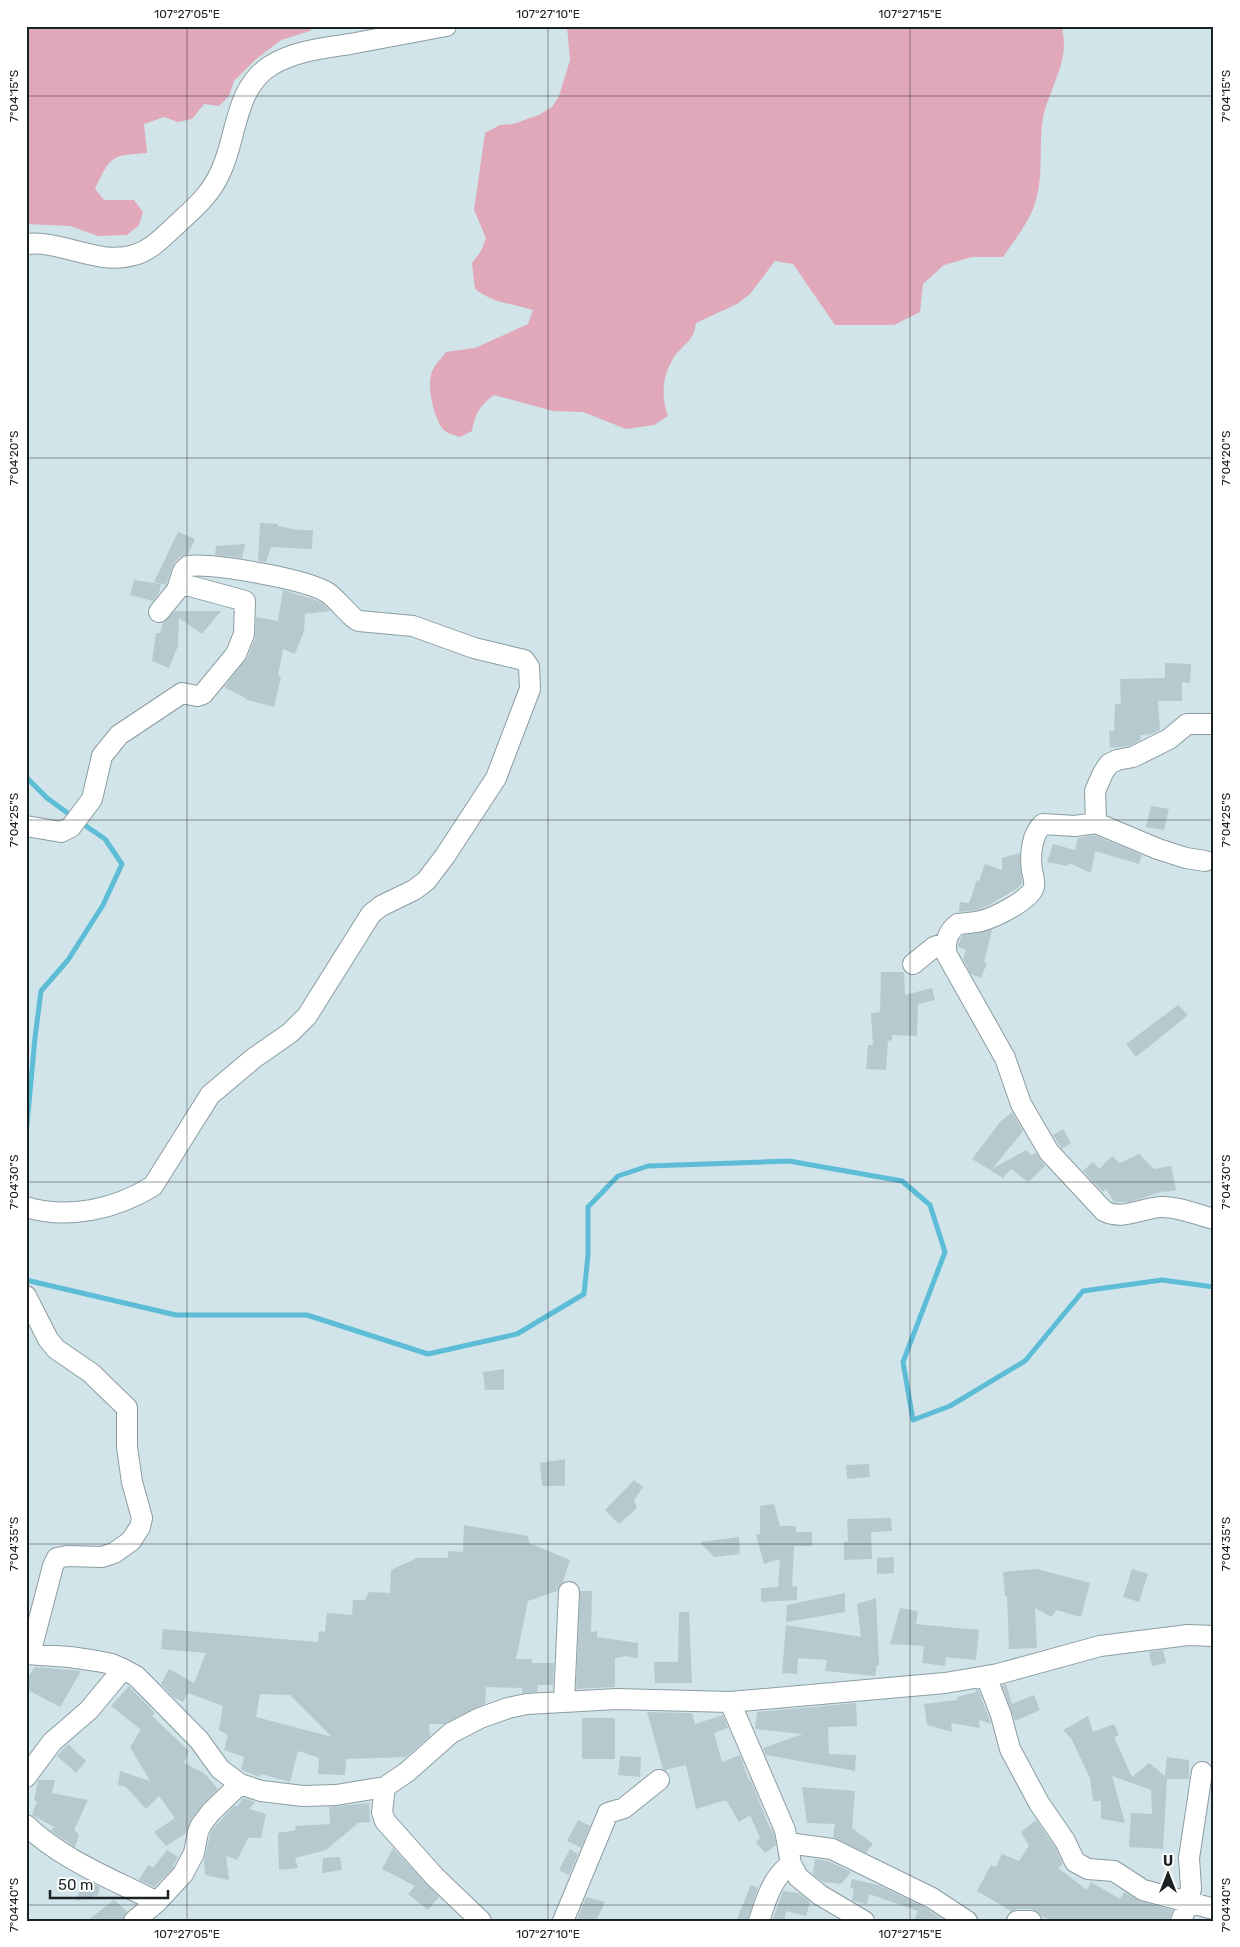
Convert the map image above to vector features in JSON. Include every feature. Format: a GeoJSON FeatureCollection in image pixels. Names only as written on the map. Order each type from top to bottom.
{"type":"FeatureCollection","features":[{"type":"Feature","properties":{"kind":"street"},"geometry":{"type":"LineString","coordinates":[[26,244],[50,244],[104,257],[132,256],[143,252],[162,239],[208,194],[221,172],[234,125],[242,105],[257,77],[270,66],[303,52],[446,26]]}},
{"type":"Feature","properties":{"kind":"street"},"geometry":{"type":"LineString","coordinates":[[26,1207],[44,1212],[77,1212],[130,1198],[153,1186],[210,1095],[254,1058],[290,1033],[307,1016],[371,914],[381,906],[420,886],[440,862],[496,778],[530,689],[530,666],[524,660],[474,648],[413,626],[355,620],[345,607],[327,592],[313,586],[266,574],[186,567],[177,590],[159,612]]}},
{"type":"Feature","properties":{"kind":"street"},"geometry":{"type":"LineString","coordinates":[[26,826],[61,832],[68,830],[75,824],[92,799],[102,756],[119,735],[182,693],[197,696],[203,694],[236,654],[244,634],[245,601],[180,583]]}},
{"type":"Feature","properties":{"kind":"street"},"geometry":{"type":"LineString","coordinates":[[1096,822],[1096,790],[1109,764],[1117,760],[1133,757],[1169,739],[1186,724],[1214,724]]}},
{"type":"Feature","properties":{"kind":"street"},"geometry":{"type":"LineString","coordinates":[[1205,861],[1186,858],[1158,849],[1096,822],[1075,826],[1043,824],[1038,829],[1032,847],[1031,859],[1034,884],[1030,895],[1000,914],[979,922],[958,924],[953,928],[946,943],[947,955],[1005,1058],[1021,1104],[1049,1152],[1104,1212],[1129,1215],[1161,1206],[1214,1219]]}},
{"type":"Feature","properties":{"kind":"street"},"geometry":{"type":"LineString","coordinates":[[912,964],[934,947],[946,943]]}},
{"type":"Feature","properties":{"kind":"street"},"geometry":{"type":"LineString","coordinates":[[26,1296],[48,1339],[56,1349],[91,1373],[128,1408],[129,1456],[132,1482],[142,1518],[140,1527],[131,1541],[114,1554],[102,1557],[67,1556],[58,1558],[53,1566],[28,1654],[97,1661],[123,1669],[136,1676],[199,1740],[220,1769],[240,1784],[269,1792],[303,1796],[336,1795],[385,1787],[407,1772],[451,1733],[480,1718],[508,1708],[527,1704],[617,1699],[730,1702],[945,1683],[998,1674],[1100,1646],[1188,1635],[1214,1636]]}},
{"type":"Feature","properties":{"kind":"street"},"geometry":{"type":"LineString","coordinates":[[564,1701],[568,1592]]}},
{"type":"Feature","properties":{"kind":"street"},"geometry":{"type":"LineString","coordinates":[[26,1777],[52,1742],[89,1710],[123,1669]]}},
{"type":"Feature","properties":{"kind":"street"},"geometry":{"type":"LineString","coordinates":[[986,1676],[1001,1715],[1010,1749],[1039,1803],[1065,1841],[1075,1862],[1088,1869],[1114,1871],[1143,1890],[1184,1912],[1214,1909]]}},
{"type":"Feature","properties":{"kind":"street"},"geometry":{"type":"LineString","coordinates":[[730,1702],[785,1830],[791,1864],[798,1877],[809,1887],[864,1921]]}},
{"type":"Feature","properties":{"kind":"street"},"geometry":{"type":"LineString","coordinates":[[1184,1912],[1191,1888],[1189,1858],[1202,1772]]}},
{"type":"Feature","properties":{"kind":"street"},"geometry":{"type":"LineString","coordinates":[[563,1921],[608,1813],[624,1808],[659,1780]]}},
{"type":"Feature","properties":{"kind":"street"},"geometry":{"type":"LineString","coordinates":[[134,1921],[157,1902],[183,1874],[194,1852],[201,1825],[211,1812],[240,1784]]}},
{"type":"Feature","properties":{"kind":"street"},"geometry":{"type":"LineString","coordinates":[[385,1787],[382,1812],[385,1821],[435,1877],[481,1921]]}},
{"type":"Feature","properties":{"kind":"street"},"geometry":{"type":"LineString","coordinates":[[26,1825],[38,1837],[58,1851],[157,1902]]}},
{"type":"Feature","properties":{"kind":"street"},"geometry":{"type":"LineString","coordinates":[[788,1843],[832,1849],[932,1898],[967,1921]]}},
{"type":"Feature","properties":{"kind":"street"},"geometry":{"type":"LineString","coordinates":[[758,1921],[778,1875],[791,1864]]}},
{"type":"Feature","properties":{"kind":"street"},"geometry":{"type":"LineString","coordinates":[[1017,1921],[1032,1921]]}},
{"type":"Feature","properties":{"kind":"shaded area"},"geometry":{"type":"Polygon","coordinates":[[[26,26],[313,26],[310,31],[281,40],[255,60],[234,81],[229,96],[219,106],[204,104],[192,119],[178,122],[164,117],[144,124],[147,153],[126,155],[113,159],[105,169],[95,189],[104,200],[134,200],[143,212],[139,225],[127,235],[98,236],[70,226],[26,224],[26,26]]]}},
{"type":"Feature","properties":{"kind":"shaded area"},"geometry":{"type":"Polygon","coordinates":[[[567,26],[1061,26],[1064,50],[1043,118],[1039,187],[1033,209],[1023,228],[1003,257],[972,257],[944,265],[923,284],[920,312],[894,325],[835,325],[793,264],[775,261],[750,294],[737,304],[696,323],[689,341],[675,356],[669,366],[664,387],[664,402],[668,416],[654,425],[626,429],[583,412],[553,411],[494,395],[479,410],[472,431],[460,437],[450,434],[441,427],[433,405],[430,381],[435,366],[446,352],[475,348],[528,324],[533,310],[489,298],[475,289],[472,263],[481,251],[486,238],[474,210],[485,133],[500,125],[513,124],[539,115],[552,107],[559,96],[570,60],[567,26]]]}},
{"type":"Feature","properties":{"kind":"building"},"geometry":{"type":"Polygon","coordinates":[[[260,523],[278,524],[278,526],[298,530],[313,530],[312,549],[271,547],[266,562],[258,561],[260,523]]]}},
{"type":"Feature","properties":{"kind":"building"},"geometry":{"type":"Polygon","coordinates":[[[178,532],[195,539],[188,554],[180,557],[174,563],[166,585],[154,582],[178,532]]]}},
{"type":"Feature","properties":{"kind":"building"},"geometry":{"type":"Polygon","coordinates":[[[245,544],[242,558],[215,555],[216,546],[245,544]]]}},
{"type":"Feature","properties":{"kind":"building"},"geometry":{"type":"Polygon","coordinates":[[[134,580],[161,584],[159,593],[153,601],[130,595],[134,580]]]}},
{"type":"Feature","properties":{"kind":"building"},"geometry":{"type":"Polygon","coordinates":[[[283,590],[322,603],[330,611],[305,614],[304,631],[295,654],[283,649],[278,676],[281,677],[274,707],[247,700],[224,687],[247,658],[255,638],[256,617],[278,621],[283,590]]]}},
{"type":"Feature","properties":{"kind":"building"},"geometry":{"type":"Polygon","coordinates":[[[175,611],[221,611],[202,634],[179,618],[178,646],[169,668],[152,661],[156,633],[160,633],[163,623],[175,611]]]}},
{"type":"Feature","properties":{"kind":"building"},"geometry":{"type":"Polygon","coordinates":[[[1165,663],[1191,664],[1190,683],[1182,682],[1182,701],[1158,701],[1160,730],[1152,734],[1140,735],[1141,740],[1129,746],[1110,748],[1109,731],[1114,731],[1115,704],[1121,704],[1120,679],[1165,678],[1165,663]]]}},
{"type":"Feature","properties":{"kind":"building"},"geometry":{"type":"Polygon","coordinates":[[[1151,806],[1169,809],[1164,830],[1146,827],[1151,806]]]}},
{"type":"Feature","properties":{"kind":"building"},"geometry":{"type":"Polygon","coordinates":[[[1094,835],[1142,855],[1139,864],[1095,851],[1091,873],[1069,863],[1068,866],[1047,862],[1053,844],[1075,850],[1078,838],[1094,835]]]}},
{"type":"Feature","properties":{"kind":"building"},"geometry":{"type":"Polygon","coordinates":[[[1020,853],[1022,883],[1018,888],[978,910],[959,912],[960,902],[969,903],[985,864],[1002,870],[1002,858],[1020,853]]]}},
{"type":"Feature","properties":{"kind":"building"},"geometry":{"type":"Polygon","coordinates":[[[992,930],[984,962],[987,963],[981,978],[971,974],[963,959],[966,950],[958,947],[958,944],[963,935],[992,930]]]}},
{"type":"Feature","properties":{"kind":"building"},"geometry":{"type":"Polygon","coordinates":[[[881,972],[904,972],[905,995],[932,988],[935,1000],[918,1004],[917,1036],[892,1035],[892,1040],[888,1041],[886,1070],[866,1069],[868,1045],[873,1045],[871,1013],[880,1012],[881,972]]]}},
{"type":"Feature","properties":{"kind":"building"},"geometry":{"type":"Polygon","coordinates":[[[1178,1005],[1188,1015],[1136,1057],[1126,1044],[1178,1005]]]}},
{"type":"Feature","properties":{"kind":"building"},"geometry":{"type":"Polygon","coordinates":[[[1012,1112],[1023,1131],[992,1169],[1026,1150],[1032,1155],[1036,1153],[1045,1166],[1028,1182],[1011,1169],[1003,1178],[972,1159],[1001,1121],[1012,1112]]]}},
{"type":"Feature","properties":{"kind":"building"},"geometry":{"type":"Polygon","coordinates":[[[1063,1129],[1071,1143],[1062,1149],[1053,1135],[1063,1129]]]}},
{"type":"Feature","properties":{"kind":"building"},"geometry":{"type":"Polygon","coordinates":[[[1139,1154],[1154,1169],[1171,1166],[1176,1190],[1164,1191],[1130,1202],[1114,1202],[1106,1189],[1103,1192],[1083,1171],[1093,1162],[1099,1169],[1112,1156],[1120,1163],[1139,1154]]]}},
{"type":"Feature","properties":{"kind":"building"},"geometry":{"type":"Polygon","coordinates":[[[504,1369],[504,1390],[485,1390],[483,1372],[504,1369]]]}},
{"type":"Feature","properties":{"kind":"building"},"geometry":{"type":"Polygon","coordinates":[[[565,1459],[565,1486],[542,1486],[540,1463],[565,1459]]]}},
{"type":"Feature","properties":{"kind":"building"},"geometry":{"type":"Polygon","coordinates":[[[869,1464],[870,1477],[847,1479],[846,1465],[869,1464]]]}},
{"type":"Feature","properties":{"kind":"building"},"geometry":{"type":"Polygon","coordinates":[[[634,1480],[643,1487],[634,1500],[637,1508],[619,1524],[605,1510],[634,1480]]]}},
{"type":"Feature","properties":{"kind":"building"},"geometry":{"type":"Polygon","coordinates":[[[774,1504],[780,1526],[796,1526],[796,1532],[812,1532],[812,1546],[794,1546],[792,1587],[797,1586],[797,1600],[761,1602],[761,1588],[778,1587],[780,1559],[764,1564],[756,1534],[760,1534],[760,1506],[774,1504]]]}},
{"type":"Feature","properties":{"kind":"building"},"geometry":{"type":"Polygon","coordinates":[[[891,1518],[892,1531],[871,1532],[872,1559],[844,1560],[844,1542],[848,1542],[847,1519],[891,1518]]]}},
{"type":"Feature","properties":{"kind":"building"},"geometry":{"type":"Polygon","coordinates":[[[464,1525],[528,1536],[529,1543],[570,1560],[563,1582],[557,1591],[528,1601],[516,1659],[532,1659],[532,1663],[554,1663],[553,1685],[538,1685],[537,1692],[522,1693],[522,1688],[486,1687],[485,1704],[444,1724],[429,1724],[430,1736],[406,1757],[346,1759],[345,1775],[318,1774],[319,1758],[298,1751],[290,1782],[261,1774],[260,1777],[241,1770],[244,1757],[224,1750],[228,1735],[219,1730],[223,1706],[188,1693],[183,1702],[173,1697],[161,1684],[169,1669],[194,1683],[206,1653],[161,1649],[163,1629],[318,1642],[319,1631],[325,1632],[327,1613],[352,1615],[353,1600],[365,1600],[369,1592],[390,1593],[391,1570],[417,1558],[448,1558],[448,1551],[463,1552],[464,1525]],[[260,1694],[256,1717],[332,1737],[290,1695],[260,1694]]]}},
{"type":"Feature","properties":{"kind":"building"},"geometry":{"type":"Polygon","coordinates":[[[739,1537],[740,1554],[714,1557],[700,1542],[739,1537]]]}},
{"type":"Feature","properties":{"kind":"building"},"geometry":{"type":"Polygon","coordinates":[[[894,1557],[894,1573],[877,1574],[877,1558],[894,1557]]]}},
{"type":"Feature","properties":{"kind":"building"},"geometry":{"type":"Polygon","coordinates":[[[1037,1569],[1090,1583],[1081,1617],[1056,1610],[1052,1617],[1035,1608],[1037,1648],[1009,1649],[1007,1596],[1005,1596],[1003,1572],[1037,1569]]]}},
{"type":"Feature","properties":{"kind":"building"},"geometry":{"type":"Polygon","coordinates":[[[1132,1569],[1148,1574],[1139,1602],[1123,1597],[1132,1569]]]}},
{"type":"Feature","properties":{"kind":"building"},"geometry":{"type":"Polygon","coordinates":[[[580,1591],[592,1591],[591,1632],[597,1631],[597,1637],[638,1643],[638,1658],[626,1656],[615,1658],[615,1687],[576,1689],[580,1591]]]}},
{"type":"Feature","properties":{"kind":"building"},"geometry":{"type":"Polygon","coordinates":[[[845,1593],[845,1612],[786,1622],[787,1605],[845,1593]]]}},
{"type":"Feature","properties":{"kind":"building"},"geometry":{"type":"Polygon","coordinates":[[[876,1598],[879,1665],[877,1665],[875,1676],[825,1671],[827,1660],[798,1658],[797,1674],[782,1673],[786,1625],[861,1637],[857,1604],[876,1598]]]}},
{"type":"Feature","properties":{"kind":"building"},"geometry":{"type":"Polygon","coordinates":[[[900,1608],[918,1611],[916,1624],[979,1630],[976,1660],[946,1657],[945,1666],[922,1663],[924,1646],[890,1644],[900,1608]]]}},
{"type":"Feature","properties":{"kind":"building"},"geometry":{"type":"Polygon","coordinates":[[[679,1612],[689,1612],[692,1683],[655,1683],[654,1662],[678,1662],[679,1612]]]}},
{"type":"Feature","properties":{"kind":"building"},"geometry":{"type":"Polygon","coordinates":[[[1163,1650],[1166,1663],[1152,1666],[1149,1652],[1163,1650]]]}},
{"type":"Feature","properties":{"kind":"building"},"geometry":{"type":"Polygon","coordinates":[[[35,1667],[81,1671],[60,1707],[26,1689],[26,1680],[35,1667]]]}},
{"type":"Feature","properties":{"kind":"building"},"geometry":{"type":"Polygon","coordinates":[[[1006,1684],[1012,1704],[1034,1695],[1040,1710],[1015,1721],[1002,1685],[1006,1684]]]}},
{"type":"Feature","properties":{"kind":"building"},"geometry":{"type":"Polygon","coordinates":[[[129,1686],[155,1713],[152,1716],[189,1751],[184,1763],[204,1773],[218,1789],[192,1818],[185,1834],[166,1846],[154,1832],[175,1818],[159,1796],[146,1809],[126,1787],[118,1785],[120,1771],[150,1781],[130,1747],[141,1730],[111,1706],[129,1686]]]}},
{"type":"Feature","properties":{"kind":"building"},"geometry":{"type":"Polygon","coordinates":[[[978,1689],[991,1724],[979,1720],[980,1728],[951,1723],[952,1732],[927,1725],[924,1704],[957,1700],[957,1697],[976,1692],[975,1690],[978,1689]]]}},
{"type":"Feature","properties":{"kind":"building"},"geometry":{"type":"Polygon","coordinates":[[[856,1703],[857,1726],[828,1727],[829,1754],[856,1755],[855,1771],[766,1755],[763,1748],[803,1734],[755,1729],[757,1712],[856,1703]]]}},
{"type":"Feature","properties":{"kind":"building"},"geometry":{"type":"Polygon","coordinates":[[[647,1712],[692,1713],[695,1724],[723,1715],[728,1728],[714,1733],[722,1762],[740,1755],[749,1781],[750,1778],[769,1826],[774,1833],[776,1845],[765,1853],[756,1842],[760,1838],[750,1815],[739,1822],[726,1800],[696,1809],[686,1765],[663,1769],[647,1712]]]}},
{"type":"Feature","properties":{"kind":"building"},"geometry":{"type":"Polygon","coordinates":[[[1088,1716],[1093,1732],[1114,1724],[1119,1735],[1114,1737],[1132,1777],[1149,1763],[1165,1776],[1167,1757],[1189,1760],[1189,1779],[1167,1779],[1163,1849],[1129,1847],[1131,1813],[1152,1814],[1151,1790],[1112,1776],[1125,1823],[1101,1819],[1101,1801],[1093,1801],[1090,1778],[1071,1738],[1063,1730],[1088,1716]]]}},
{"type":"Feature","properties":{"kind":"building"},"geometry":{"type":"Polygon","coordinates":[[[582,1718],[615,1718],[615,1759],[582,1759],[582,1718]]]}},
{"type":"Feature","properties":{"kind":"building"},"geometry":{"type":"Polygon","coordinates":[[[68,1744],[86,1761],[76,1773],[57,1756],[68,1744]]]}},
{"type":"Feature","properties":{"kind":"building"},"geometry":{"type":"Polygon","coordinates":[[[620,1756],[641,1757],[640,1777],[618,1775],[620,1756]]]}},
{"type":"Feature","properties":{"kind":"building"},"geometry":{"type":"Polygon","coordinates":[[[38,1780],[55,1780],[52,1793],[88,1800],[74,1830],[79,1834],[75,1847],[51,1831],[54,1827],[32,1815],[37,1801],[34,1801],[38,1780]]]}},
{"type":"Feature","properties":{"kind":"building"},"geometry":{"type":"Polygon","coordinates":[[[802,1787],[855,1791],[852,1828],[873,1844],[866,1853],[833,1837],[835,1824],[807,1823],[802,1787]]]}},
{"type":"Feature","properties":{"kind":"building"},"geometry":{"type":"Polygon","coordinates":[[[243,1798],[255,1802],[249,1809],[266,1814],[261,1838],[248,1838],[237,1860],[226,1856],[229,1880],[205,1875],[204,1860],[211,1831],[235,1805],[237,1807],[243,1798]]]}},
{"type":"Feature","properties":{"kind":"building"},"geometry":{"type":"Polygon","coordinates":[[[369,1803],[370,1822],[358,1823],[326,1850],[295,1858],[298,1868],[279,1870],[278,1833],[296,1830],[295,1826],[330,1824],[329,1807],[369,1803]]]}},
{"type":"Feature","properties":{"kind":"building"},"geometry":{"type":"Polygon","coordinates":[[[578,1820],[590,1826],[581,1848],[567,1841],[578,1820]]]}},
{"type":"Feature","properties":{"kind":"building"},"geometry":{"type":"Polygon","coordinates":[[[1036,1820],[1055,1847],[1063,1864],[1058,1868],[1087,1890],[1091,1882],[1120,1899],[1124,1892],[1140,1901],[1172,1910],[1169,1921],[1054,1921],[1042,1917],[1037,1911],[1031,1909],[1011,1911],[977,1891],[991,1865],[996,1867],[1002,1854],[1019,1861],[1029,1846],[1021,1832],[1036,1820]]]}},
{"type":"Feature","properties":{"kind":"building"},"geometry":{"type":"Polygon","coordinates":[[[393,1848],[439,1897],[428,1910],[408,1894],[415,1886],[382,1869],[393,1848]]]}},
{"type":"Feature","properties":{"kind":"building"},"geometry":{"type":"Polygon","coordinates":[[[570,1849],[578,1854],[569,1875],[559,1870],[570,1849]]]}},
{"type":"Feature","properties":{"kind":"building"},"geometry":{"type":"Polygon","coordinates":[[[167,1850],[178,1857],[172,1869],[154,1887],[139,1880],[148,1865],[153,1868],[167,1850]]]}},
{"type":"Feature","properties":{"kind":"building"},"geometry":{"type":"Polygon","coordinates":[[[340,1857],[342,1870],[322,1873],[323,1858],[340,1857]]]}},
{"type":"Feature","properties":{"kind":"building"},"geometry":{"type":"Polygon","coordinates":[[[815,1859],[828,1861],[851,1872],[841,1884],[823,1882],[813,1874],[815,1859]]]}},
{"type":"Feature","properties":{"kind":"building"},"geometry":{"type":"Polygon","coordinates":[[[84,1879],[100,1887],[98,1895],[76,1901],[84,1879]]]}},
{"type":"Feature","properties":{"kind":"building"},"geometry":{"type":"Polygon","coordinates":[[[852,1879],[878,1885],[926,1908],[945,1921],[914,1921],[918,1911],[869,1894],[867,1904],[853,1901],[854,1889],[850,1887],[852,1879]]]}},
{"type":"Feature","properties":{"kind":"building"},"geometry":{"type":"Polygon","coordinates":[[[751,1885],[758,1888],[747,1921],[736,1921],[751,1885]]]}},
{"type":"Feature","properties":{"kind":"building"},"geometry":{"type":"Polygon","coordinates":[[[783,1891],[799,1893],[810,1902],[806,1916],[786,1911],[784,1921],[772,1921],[783,1891]]]}},
{"type":"Feature","properties":{"kind":"building"},"geometry":{"type":"Polygon","coordinates":[[[586,1897],[605,1902],[596,1921],[576,1921],[586,1897]]]}},
{"type":"Feature","properties":{"kind":"building"},"geometry":{"type":"Polygon","coordinates":[[[114,1900],[127,1911],[122,1921],[87,1921],[114,1900]]]}},
{"type":"Feature","properties":{"kind":"waterway"},"geometry":{"type":"LineString","coordinates":[[26,777],[47,798],[73,817]]}},
{"type":"Feature","properties":{"kind":"waterway"},"geometry":{"type":"LineString","coordinates":[[26,1135],[41,991],[68,960],[103,905],[122,864],[105,839],[80,822]]}},
{"type":"Feature","properties":{"kind":"waterway"},"geometry":{"type":"LineString","coordinates":[[26,1280],[176,1315],[307,1315],[428,1354],[517,1334],[584,1294],[588,1255],[588,1207],[618,1176],[648,1166],[789,1161],[902,1181],[930,1205],[945,1252],[903,1362],[913,1420],[950,1406],[1025,1361],[1083,1291],[1162,1280],[1214,1287]]}}]}
